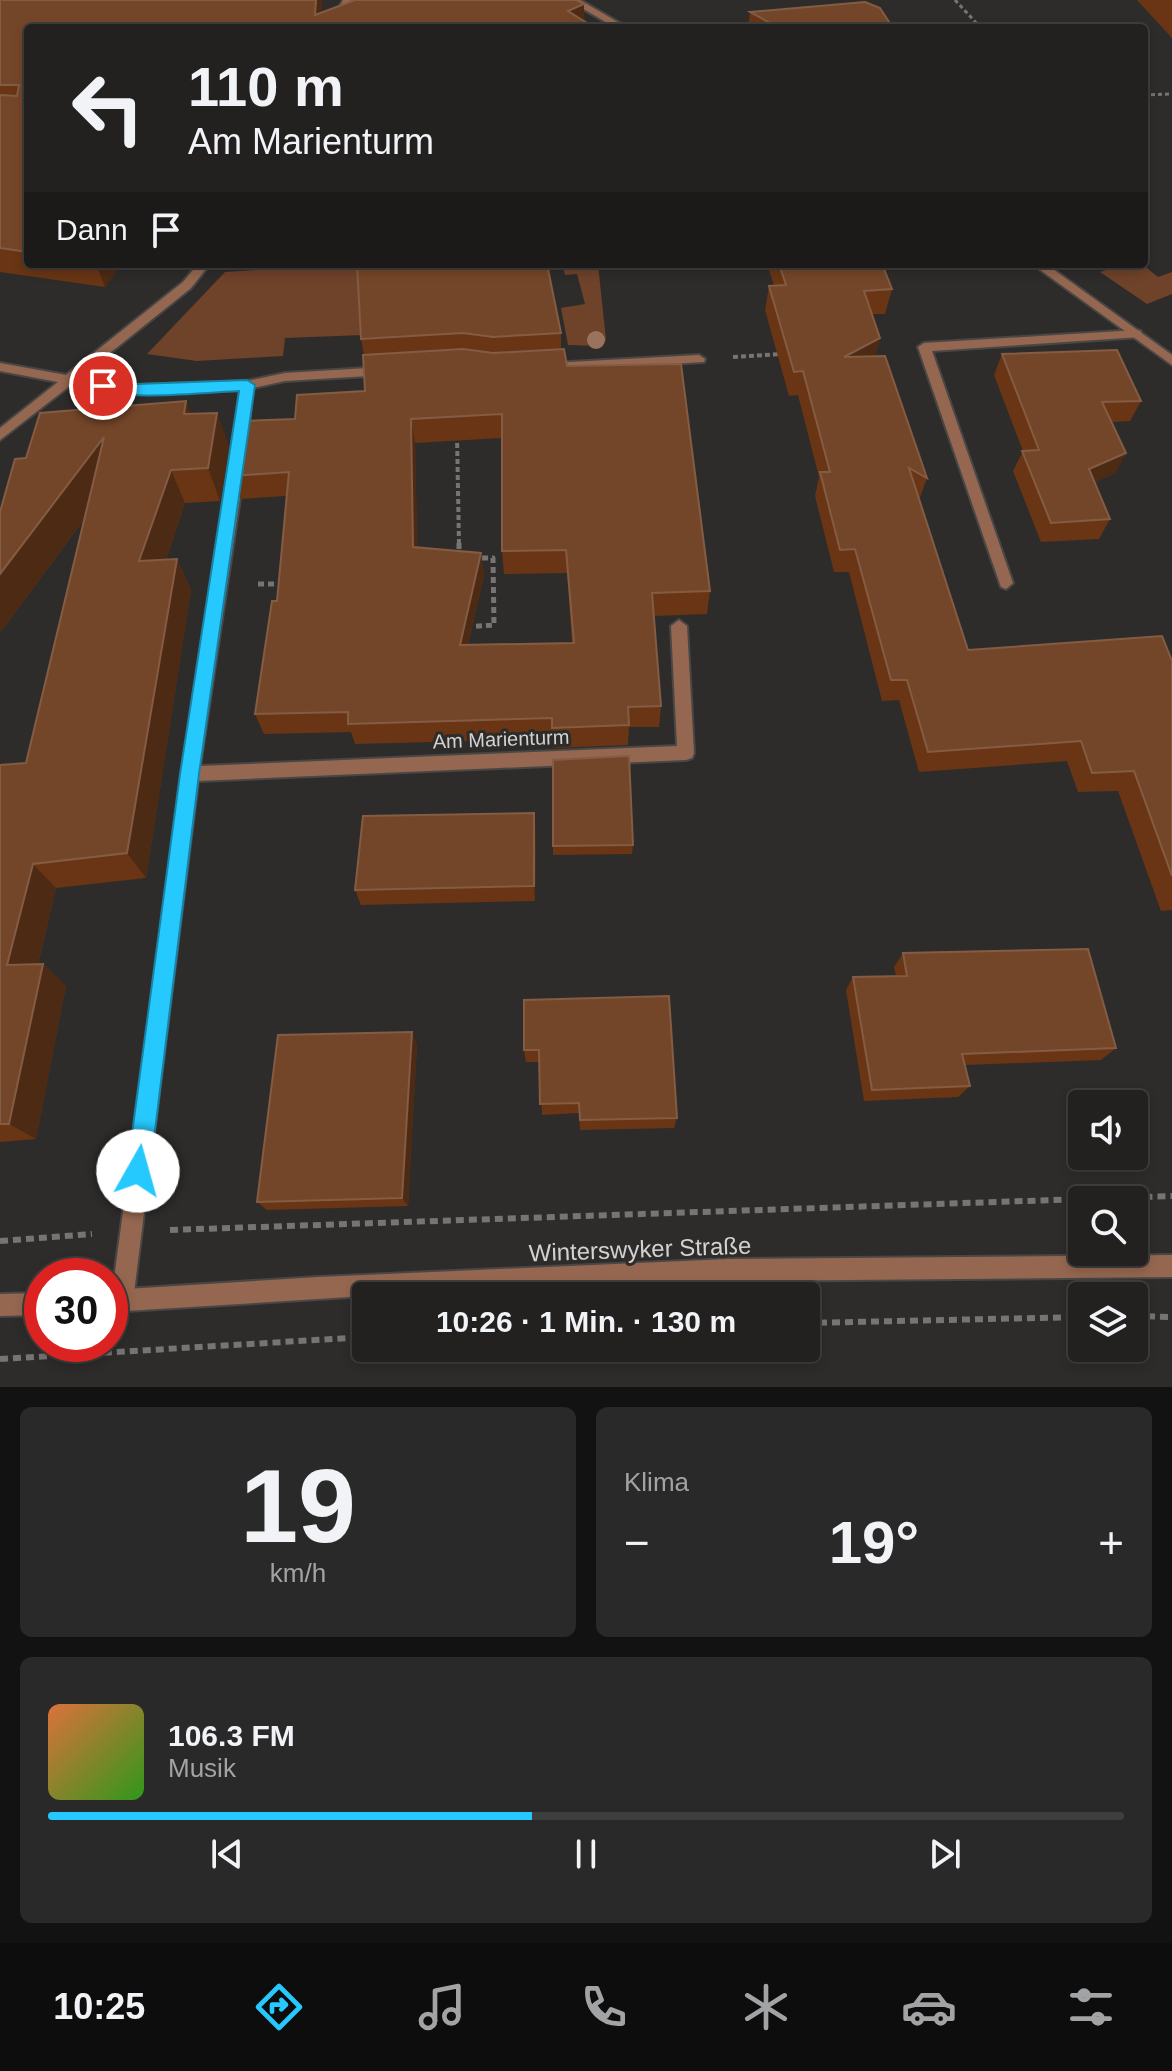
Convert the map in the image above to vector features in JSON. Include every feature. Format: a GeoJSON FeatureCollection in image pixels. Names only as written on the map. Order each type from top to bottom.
{"type":"FeatureCollection","features":[{"type":"Feature","properties":{"kind":"street"},"geometry":{"type":"LineString","coordinates":[[336,24],[348,0]]}},
{"type":"Feature","properties":{"kind":"street"},"geometry":{"type":"LineString","coordinates":[[573,0],[616,24]]}},
{"type":"Feature","properties":{"kind":"street"},"geometry":{"type":"LineString","coordinates":[[0,435],[187,285],[201,268]]}},
{"type":"Feature","properties":{"kind":"street"},"geometry":{"type":"LineString","coordinates":[[1044,268],[1172,361]]}},
{"type":"Feature","properties":{"kind":"street"},"geometry":{"type":"LineString","coordinates":[[1006,583],[924,347],[1137,334]]}},
{"type":"Feature","properties":{"kind":"street"},"geometry":{"type":"LineString","coordinates":[[542,367],[699,359]]}},
{"type":"Feature","properties":{"kind":"street"},"geometry":{"type":"LineString","coordinates":[[0,367],[137,389],[247,385],[285,377],[405,370]]}},
{"type":"Feature","properties":{"kind":"street"},"geometry":{"type":"LineString","coordinates":[[125,1258],[190,774],[217,585],[234,495],[247,385]]}},
{"type":"Feature","properties":{"kind":"street","name":"Am Marienturm"},"geometry":{"type":"LineString","coordinates":[[190,774],[686,753],[679,626]]}},
{"type":"Feature","properties":{"kind":"street","name":"Winterswyker Straße"},"geometry":{"type":"LineString","coordinates":[[128,1300],[334,1287],[728,1270],[1172,1266]]}},
{"type":"Feature","properties":{"kind":"street"},"geometry":{"type":"LineString","coordinates":[[0,1305],[24,1304]]}},
{"type":"Feature","properties":{"kind":"path"},"geometry":{"type":"LineString","coordinates":[[955,0],[977,24]]}},
{"type":"Feature","properties":{"kind":"path"},"geometry":{"type":"LineString","coordinates":[[1148,95],[1172,94]]}},
{"type":"Feature","properties":{"kind":"path"},"geometry":{"type":"LineString","coordinates":[[699,359],[789,354]]}},
{"type":"Feature","properties":{"kind":"path"},"geometry":{"type":"LineString","coordinates":[[459,559],[456,437],[462,427]]}},
{"type":"Feature","properties":{"kind":"path"},"geometry":{"type":"LineString","coordinates":[[447,560],[493,558],[494,625],[450,627]]}},
{"type":"Feature","properties":{"kind":"path"},"geometry":{"type":"LineString","coordinates":[[217,585],[295,583]]}},
{"type":"Feature","properties":{"kind":"path"},"geometry":{"type":"LineString","coordinates":[[0,1241],[130,1232],[1172,1196]]}},
{"type":"Feature","properties":{"kind":"path"},"geometry":{"type":"LineString","coordinates":[[1148,1316],[1172,1317]]}},
{"type":"Feature","properties":{"kind":"path"},"geometry":{"type":"LineString","coordinates":[[820,1323],[1068,1317]]}},
{"type":"Feature","properties":{"kind":"path"},"geometry":{"type":"LineString","coordinates":[[0,1359],[352,1338]]}},
{"type":"Feature","properties":{"kind":"shaded area"},"geometry":{"type":"Polygon","coordinates":[[[286,268],[540,268],[364,335],[285,338],[283,356],[197,361],[147,354],[225,272],[286,268]]]}},
{"type":"Feature","properties":{"kind":"shaded area"},"geometry":{"type":"Polygon","coordinates":[[[563,268],[598,268],[606,340],[599,346],[568,345],[561,308],[585,304],[577,274],[565,275],[563,268]]]}},
{"type":"Feature","properties":{"kind":"shaded area"},"geometry":{"type":"Polygon","coordinates":[[[1112,268],[1147,268],[1158,277],[1172,272],[1172,294],[1147,304],[1100,272],[1112,268]]]}},
{"type":"Feature","properties":{"kind":"building"},"geometry":{"type":"Polygon","coordinates":[[[0,0],[316,0],[315,15],[355,0],[576,0],[584,4],[568,11],[589,24],[24,24],[24,251],[0,248],[0,95],[17,96],[19,85],[0,85],[0,0]]]}},
{"type":"Feature","properties":{"kind":"building"},"geometry":{"type":"Polygon","coordinates":[[[865,2],[880,8],[890,24],[772,24],[750,12],[865,2]]]}},
{"type":"Feature","properties":{"kind":"building"},"geometry":{"type":"Polygon","coordinates":[[[357,268],[548,268],[561,333],[493,337],[463,333],[361,339],[357,268]]]}},
{"type":"Feature","properties":{"kind":"building"},"geometry":{"type":"Polygon","coordinates":[[[780,268],[884,268],[892,289],[864,291],[880,338],[844,357],[885,356],[927,478],[909,468],[968,650],[1162,636],[1172,661],[1172,876],[1134,771],[1092,773],[1081,741],[928,752],[907,680],[891,680],[855,549],[840,550],[820,472],[830,472],[803,371],[794,372],[769,286],[786,285],[780,268]]]}},
{"type":"Feature","properties":{"kind":"building"},"geometry":{"type":"Polygon","coordinates":[[[463,349],[493,353],[564,349],[567,366],[681,364],[710,591],[652,593],[661,706],[628,707],[629,725],[552,728],[552,718],[348,724],[348,712],[255,714],[272,601],[277,601],[289,472],[232,476],[240,421],[295,419],[297,395],[365,391],[363,355],[463,349]],[[502,414],[411,419],[413,547],[481,553],[460,645],[574,643],[566,550],[502,551],[502,414]]]}},
{"type":"Feature","properties":{"kind":"building"},"geometry":{"type":"Polygon","coordinates":[[[1117,350],[1141,401],[1102,402],[1126,453],[1089,469],[1110,519],[1051,523],[1022,451],[1039,450],[1002,354],[1117,350]]]}},
{"type":"Feature","properties":{"kind":"building"},"geometry":{"type":"Polygon","coordinates":[[[186,401],[184,414],[217,413],[208,468],[171,470],[139,561],[177,559],[127,853],[33,864],[7,965],[43,964],[9,1124],[0,1124],[0,765],[26,763],[104,437],[0,574],[0,512],[15,459],[26,458],[40,413],[186,401]]]}},
{"type":"Feature","properties":{"kind":"building"},"geometry":{"type":"Polygon","coordinates":[[[629,756],[633,845],[553,846],[553,760],[629,756]]]}},
{"type":"Feature","properties":{"kind":"building"},"geometry":{"type":"Polygon","coordinates":[[[534,813],[534,886],[355,890],[363,816],[534,813]]]}},
{"type":"Feature","properties":{"kind":"building"},"geometry":{"type":"Polygon","coordinates":[[[1088,949],[1116,1048],[962,1054],[970,1086],[872,1090],[853,977],[907,976],[903,953],[1088,949]]]}},
{"type":"Feature","properties":{"kind":"building"},"geometry":{"type":"Polygon","coordinates":[[[669,996],[677,1118],[580,1120],[579,1103],[540,1104],[539,1050],[524,1050],[524,1000],[669,996]]]}},
{"type":"Feature","properties":{"kind":"building"},"geometry":{"type":"Polygon","coordinates":[[[412,1032],[402,1198],[257,1202],[278,1035],[412,1032]]]}},
{"type":"Feature","properties":{"kind":"route"},"geometry":{"type":"LineString","coordinates":[[103,386],[137,389],[247,385],[234,495],[217,585],[190,774],[138,1171]]}}]}
